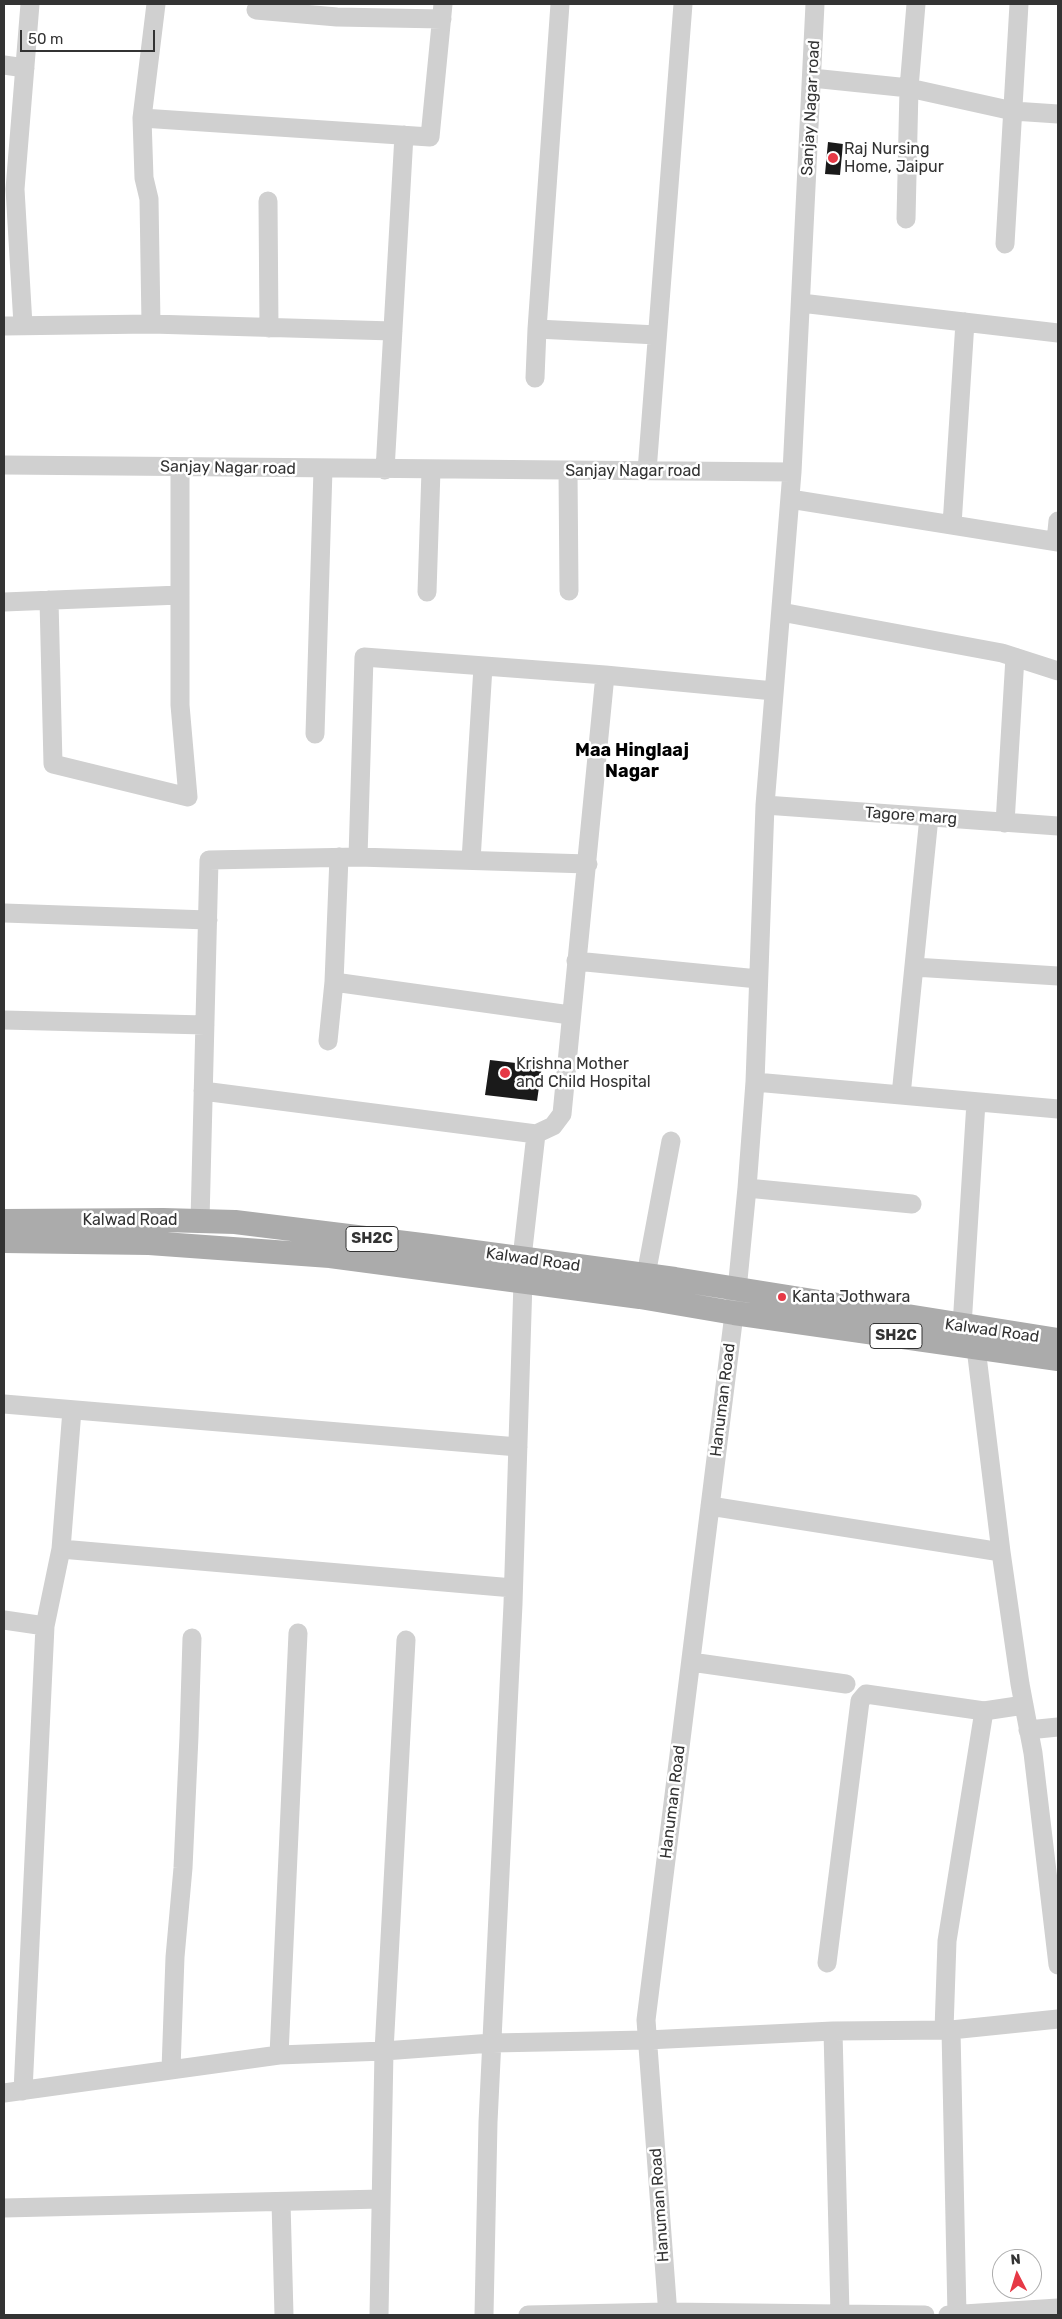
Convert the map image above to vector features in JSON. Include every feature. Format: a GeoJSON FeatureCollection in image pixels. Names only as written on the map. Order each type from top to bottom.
{"type":"FeatureCollection","features":[{"type":"Feature","properties":{"kind":"main road","name":"Kalwad Road"},"geometry":{"type":"LineString","coordinates":[[4,1221],[235,1222],[523,1270],[640,1297],[735,1302],[962,1326],[1058,1340]]}},
{"type":"Feature","properties":{"kind":"main road"},"geometry":{"type":"LineString","coordinates":[[231,1247],[235,1222]]}},
{"type":"Feature","properties":{"kind":"main road","name":"Kalwad Road"},"geometry":{"type":"LineString","coordinates":[[4,1241],[149,1243],[231,1247],[523,1270],[646,1275],[735,1302],[976,1348],[1058,1359]]}},
{"type":"Feature","properties":{"kind":"street"},"geometry":{"type":"LineString","coordinates":[[23,325],[15,189],[30,4]]}},
{"type":"Feature","properties":{"kind":"street"},"geometry":{"type":"LineString","coordinates":[[151,324],[149,199],[144,178],[142,118],[156,4]]}},
{"type":"Feature","properties":{"kind":"street"},"geometry":{"type":"LineString","coordinates":[[535,378],[560,4]]}},
{"type":"Feature","properties":{"kind":"street"},"geometry":{"type":"LineString","coordinates":[[647,471],[683,4]]}},
{"type":"Feature","properties":{"kind":"street","name":"Sanjay Nagar road"},"geometry":{"type":"LineString","coordinates":[[4,465],[385,470],[792,472],[815,4]]}},
{"type":"Feature","properties":{"kind":"street"},"geometry":{"type":"LineString","coordinates":[[906,219],[909,88],[916,4]]}},
{"type":"Feature","properties":{"kind":"street"},"geometry":{"type":"LineString","coordinates":[[1006,244],[1019,4]]}},
{"type":"Feature","properties":{"kind":"street"},"geometry":{"type":"LineString","coordinates":[[142,118],[430,137],[442,11],[337,16],[256,10]]}},
{"type":"Feature","properties":{"kind":"street"},"geometry":{"type":"LineString","coordinates":[[4,65],[25,68]]}},
{"type":"Feature","properties":{"kind":"street"},"geometry":{"type":"LineString","coordinates":[[812,78],[909,88],[1013,111],[1058,114]]}},
{"type":"Feature","properties":{"kind":"street"},"geometry":{"type":"LineString","coordinates":[[385,470],[404,135]]}},
{"type":"Feature","properties":{"kind":"street"},"geometry":{"type":"LineString","coordinates":[[268,201],[269,328]]}},
{"type":"Feature","properties":{"kind":"street"},"geometry":{"type":"LineString","coordinates":[[801,303],[1058,333]]}},
{"type":"Feature","properties":{"kind":"street"},"geometry":{"type":"LineString","coordinates":[[952,525],[965,322]]}},
{"type":"Feature","properties":{"kind":"street"},"geometry":{"type":"LineString","coordinates":[[4,326],[151,324],[393,332]]}},
{"type":"Feature","properties":{"kind":"street"},"geometry":{"type":"LineString","coordinates":[[537,329],[658,335]]}},
{"type":"Feature","properties":{"kind":"street"},"geometry":{"type":"LineString","coordinates":[[50,600],[53,764],[188,797],[180,705],[180,467]]}},
{"type":"Feature","properties":{"kind":"street"},"geometry":{"type":"LineString","coordinates":[[315,734],[323,469]]}},
{"type":"Feature","properties":{"kind":"street"},"geometry":{"type":"LineString","coordinates":[[426,592],[431,470]]}},
{"type":"Feature","properties":{"kind":"street"},"geometry":{"type":"LineString","coordinates":[[568,471],[568,591]]}},
{"type":"Feature","properties":{"kind":"street","name":"Hanuman Road"},"geometry":{"type":"LineString","coordinates":[[668,2314],[646,2020],[748,1188],[755,1082],[765,805],[792,472]]}},
{"type":"Feature","properties":{"kind":"street"},"geometry":{"type":"LineString","coordinates":[[790,499],[1057,542],[1058,520]]}},
{"type":"Feature","properties":{"kind":"street"},"geometry":{"type":"LineString","coordinates":[[4,602],[180,595]]}},
{"type":"Feature","properties":{"kind":"street"},"geometry":{"type":"LineString","coordinates":[[781,612],[1002,653],[1058,671]]}},
{"type":"Feature","properties":{"kind":"street"},"geometry":{"type":"LineString","coordinates":[[328,1041],[348,857],[364,657],[774,691]]}},
{"type":"Feature","properties":{"kind":"street"},"geometry":{"type":"LineString","coordinates":[[1005,823],[1015,657]]}},
{"type":"Feature","properties":{"kind":"street"},"geometry":{"type":"LineString","coordinates":[[470,860],[483,667]]}},
{"type":"Feature","properties":{"kind":"street"},"geometry":{"type":"LineString","coordinates":[[203,1092],[536,1134],[553,1126],[562,1114],[570,1015],[588,864],[604,676]]}},
{"type":"Feature","properties":{"kind":"street","name":"Tagore marg"},"geometry":{"type":"LineString","coordinates":[[765,805],[1058,826]]}},
{"type":"Feature","properties":{"kind":"street"},"geometry":{"type":"LineString","coordinates":[[901,1095],[929,817]]}},
{"type":"Feature","properties":{"kind":"street"},"geometry":{"type":"LineString","coordinates":[[200,1221],[209,860],[348,857],[588,864]]}},
{"type":"Feature","properties":{"kind":"street"},"geometry":{"type":"LineString","coordinates":[[4,913],[208,920]]}},
{"type":"Feature","properties":{"kind":"street"},"geometry":{"type":"LineString","coordinates":[[576,961],[758,978]]}},
{"type":"Feature","properties":{"kind":"street"},"geometry":{"type":"LineString","coordinates":[[914,967],[1058,976]]}},
{"type":"Feature","properties":{"kind":"street"},"geometry":{"type":"LineString","coordinates":[[334,982],[570,1015]]}},
{"type":"Feature","properties":{"kind":"street"},"geometry":{"type":"LineString","coordinates":[[4,1020],[204,1025]]}},
{"type":"Feature","properties":{"kind":"street"},"geometry":{"type":"LineString","coordinates":[[755,1082],[1058,1108]]}},
{"type":"Feature","properties":{"kind":"street"},"geometry":{"type":"LineString","coordinates":[[962,1326],[976,1102]]}},
{"type":"Feature","properties":{"kind":"street"},"geometry":{"type":"LineString","coordinates":[[484,2315],[492,2043],[513,1588],[523,1270],[536,1134]]}},
{"type":"Feature","properties":{"kind":"street"},"geometry":{"type":"LineString","coordinates":[[646,1275],[671,1141]]}},
{"type":"Feature","properties":{"kind":"street"},"geometry":{"type":"LineString","coordinates":[[748,1188],[912,1204]]}},
{"type":"Feature","properties":{"kind":"street"},"geometry":{"type":"LineString","coordinates":[[976,1348],[1001,1552],[1055,1923],[1058,1965]]}},
{"type":"Feature","properties":{"kind":"street"},"geometry":{"type":"LineString","coordinates":[[4,1404],[518,1446]]}},
{"type":"Feature","properties":{"kind":"street"},"geometry":{"type":"LineString","coordinates":[[23,2091],[45,1626],[61,1549],[72,1410]]}},
{"type":"Feature","properties":{"kind":"street"},"geometry":{"type":"LineString","coordinates":[[710,1506],[1001,1552]]}},
{"type":"Feature","properties":{"kind":"street"},"geometry":{"type":"LineString","coordinates":[[61,1549],[513,1588]]}},
{"type":"Feature","properties":{"kind":"street"},"geometry":{"type":"LineString","coordinates":[[4,1620],[45,1626]]}},
{"type":"Feature","properties":{"kind":"street"},"geometry":{"type":"LineString","coordinates":[[279,2055],[298,1633]]}},
{"type":"Feature","properties":{"kind":"street"},"geometry":{"type":"LineString","coordinates":[[171,2069],[175,1957],[189,1745],[192,1638]]}},
{"type":"Feature","properties":{"kind":"street"},"geometry":{"type":"LineString","coordinates":[[379,2315],[384,2051],[406,1640]]}},
{"type":"Feature","properties":{"kind":"street"},"geometry":{"type":"LineString","coordinates":[[690,1662],[846,1684]]}},
{"type":"Feature","properties":{"kind":"street"},"geometry":{"type":"LineString","coordinates":[[827,1963],[860,1701],[866,1694],[984,1711],[1024,1705]]}},
{"type":"Feature","properties":{"kind":"street"},"geometry":{"type":"LineString","coordinates":[[957,2315],[947,2030],[947,1941],[984,1711]]}},
{"type":"Feature","properties":{"kind":"street"},"geometry":{"type":"LineString","coordinates":[[1028,1730],[1058,1728]]}},
{"type":"Feature","properties":{"kind":"street"},"geometry":{"type":"LineString","coordinates":[[4,2093],[279,2055],[384,2051],[492,2043],[947,2030],[1058,2019]]}},
{"type":"Feature","properties":{"kind":"street"},"geometry":{"type":"LineString","coordinates":[[833,2032],[840,2314]]}},
{"type":"Feature","properties":{"kind":"street"},"geometry":{"type":"LineString","coordinates":[[4,2208],[381,2199]]}},
{"type":"Feature","properties":{"kind":"street"},"geometry":{"type":"LineString","coordinates":[[281,2202],[284,2315]]}},
{"type":"Feature","properties":{"kind":"street"},"geometry":{"type":"LineString","coordinates":[[948,2315],[1058,2308]]}},
{"type":"Feature","properties":{"kind":"street"},"geometry":{"type":"LineString","coordinates":[[528,2315],[926,2315]]}},
{"type":"Feature","properties":{"kind":"building"},"geometry":{"type":"Polygon","coordinates":[[[828,142],[843,144],[840,175],[825,174],[828,142]]]}},
{"type":"Feature","properties":{"kind":"building"},"geometry":{"type":"Polygon","coordinates":[[[490,1060],[542,1066],[537,1101],[485,1095],[490,1060]]]}},
{"type":"Feature","properties":{"kind":"place","name":"Raj Nursing Home, Jaipur"},"geometry":{"type":"Point","coordinates":[833,158]}},
{"type":"Feature","properties":{"kind":"place","name":"Krishna Mother and Child Hospital"},"geometry":{"type":"Point","coordinates":[505,1073]}},
{"type":"Feature","properties":{"kind":"place","name":"Kanta Jothwara"},"geometry":{"type":"Point","coordinates":[782,1297]}},
{"type":"Feature","properties":{"kind":"district","name":"Maa Hinglaaj Nagar"},"geometry":{"type":"Point","coordinates":[632,761]}}]}
